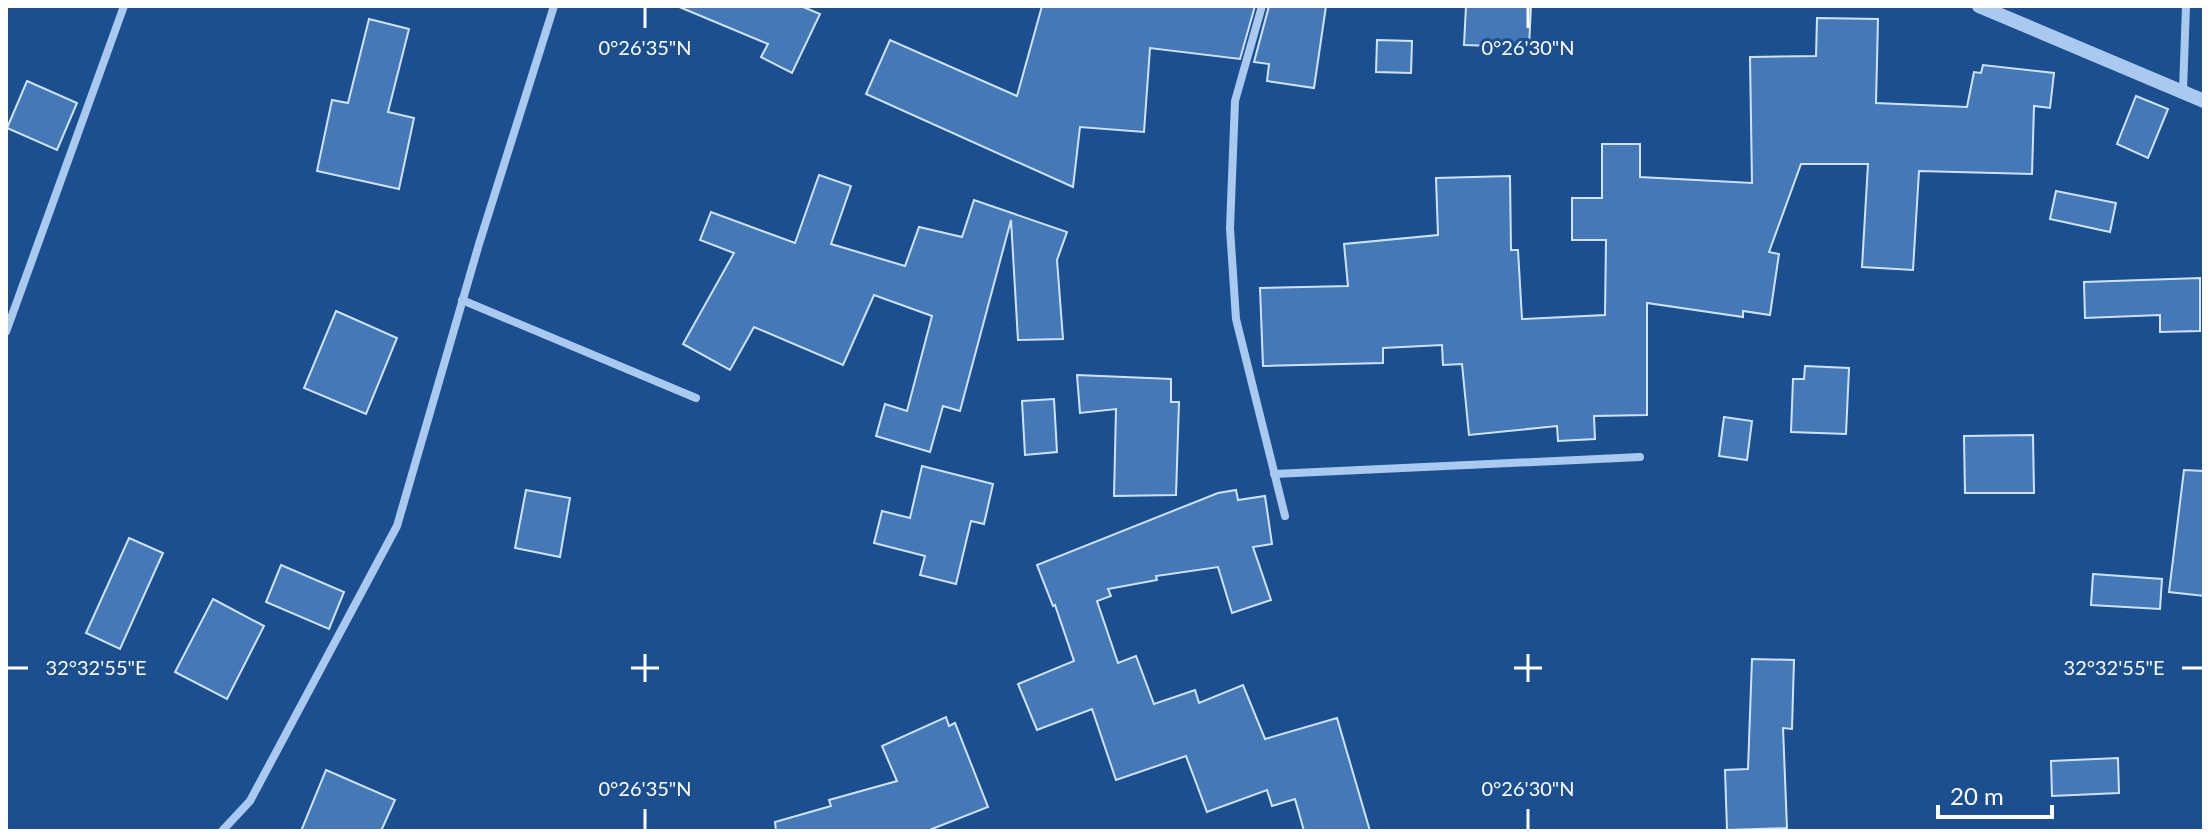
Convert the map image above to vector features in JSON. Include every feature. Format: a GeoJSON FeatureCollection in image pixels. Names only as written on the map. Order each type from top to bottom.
{"type":"FeatureCollection","features":[{"type":"Feature","properties":{"kind":"street"},"geometry":{"type":"LineString","coordinates":[[6,332],[124,6]]}},
{"type":"Feature","properties":{"kind":"street"},"geometry":{"type":"LineString","coordinates":[[222,831],[250,801],[397,526],[462,300],[554,6]]}},
{"type":"Feature","properties":{"kind":"street"},"geometry":{"type":"LineString","coordinates":[[1262,6],[1235,101],[1230,228],[1236,319],[1285,516]]}},
{"type":"Feature","properties":{"kind":"street"},"geometry":{"type":"LineString","coordinates":[[1979,6],[2204,101]]}},
{"type":"Feature","properties":{"kind":"street"},"geometry":{"type":"LineString","coordinates":[[2183,91],[2186,6]]}},
{"type":"Feature","properties":{"kind":"street"},"geometry":{"type":"LineString","coordinates":[[462,300],[696,398]]}},
{"type":"Feature","properties":{"kind":"street"},"geometry":{"type":"LineString","coordinates":[[1274,474],[1640,457]]}},
{"type":"Feature","properties":{"kind":"building"},"geometry":{"type":"Polygon","coordinates":[[[677,6],[801,6],[820,14],[792,73],[761,57],[768,44],[677,6]]]}},
{"type":"Feature","properties":{"kind":"building"},"geometry":{"type":"Polygon","coordinates":[[[1042,6],[1255,6],[1240,59],[1150,48],[1144,132],[1080,127],[1073,187],[866,94],[890,40],[1017,96],[1042,6]]]}},
{"type":"Feature","properties":{"kind":"building"},"geometry":{"type":"Polygon","coordinates":[[[1269,6],[1326,6],[1314,88],[1267,81],[1269,64],[1254,62],[1269,6]]]}},
{"type":"Feature","properties":{"kind":"building"},"geometry":{"type":"Polygon","coordinates":[[[1466,6],[1531,6],[1529,47],[1464,45],[1466,6]]]}},
{"type":"Feature","properties":{"kind":"building"},"geometry":{"type":"Polygon","coordinates":[[[1817,18],[1878,19],[1876,103],[1967,107],[1974,72],[1981,73],[1983,65],[2054,73],[2050,108],[2034,106],[2032,174],[1919,171],[1913,270],[1862,267],[1868,164],[1801,164],[1769,252],[1779,254],[1770,315],[1743,311],[1743,317],[1647,303],[1647,415],[1594,416],[1595,439],[1558,441],[1557,426],[1469,435],[1462,364],[1443,365],[1442,345],[1383,348],[1383,363],[1263,366],[1260,288],[1348,286],[1344,244],[1438,235],[1436,178],[1510,176],[1511,250],[1518,250],[1522,319],[1605,315],[1606,240],[1572,240],[1572,198],[1602,198],[1602,144],[1640,144],[1640,177],[1752,183],[1750,57],[1816,56],[1817,18]]]}},
{"type":"Feature","properties":{"kind":"building"},"geometry":{"type":"Polygon","coordinates":[[[369,19],[409,29],[388,112],[414,118],[399,189],[317,171],[332,100],[348,103],[369,19]]]}},
{"type":"Feature","properties":{"kind":"building"},"geometry":{"type":"Polygon","coordinates":[[[1377,40],[1412,41],[1411,73],[1376,72],[1377,40]]]}},
{"type":"Feature","properties":{"kind":"building"},"geometry":{"type":"Polygon","coordinates":[[[27,81],[77,103],[57,150],[7,128],[27,81]]]}},
{"type":"Feature","properties":{"kind":"building"},"geometry":{"type":"Polygon","coordinates":[[[2136,96],[2168,109],[2148,158],[2117,144],[2136,96]]]}},
{"type":"Feature","properties":{"kind":"building"},"geometry":{"type":"Polygon","coordinates":[[[819,175],[851,186],[831,244],[905,266],[919,227],[962,237],[974,200],[1067,232],[1057,260],[1063,339],[1018,340],[1011,220],[960,411],[943,406],[930,452],[876,436],[885,404],[907,411],[932,316],[874,295],[843,365],[754,327],[730,370],[683,344],[734,253],[700,240],[711,212],[795,243],[819,175]]]}},
{"type":"Feature","properties":{"kind":"building"},"geometry":{"type":"Polygon","coordinates":[[[2056,191],[2116,203],[2110,232],[2050,219],[2056,191]]]}},
{"type":"Feature","properties":{"kind":"building"},"geometry":{"type":"Polygon","coordinates":[[[2200,278],[2200,331],[2160,332],[2160,315],[2085,318],[2084,282],[2200,278]]]}},
{"type":"Feature","properties":{"kind":"building"},"geometry":{"type":"Polygon","coordinates":[[[336,311],[397,338],[366,414],[304,388],[336,311]]]}},
{"type":"Feature","properties":{"kind":"building"},"geometry":{"type":"Polygon","coordinates":[[[1805,366],[1849,368],[1846,434],[1791,432],[1793,379],[1804,379],[1805,366]]]}},
{"type":"Feature","properties":{"kind":"building"},"geometry":{"type":"Polygon","coordinates":[[[1077,375],[1171,379],[1171,402],[1179,402],[1176,495],[1114,496],[1116,409],[1080,413],[1077,375]]]}},
{"type":"Feature","properties":{"kind":"building"},"geometry":{"type":"Polygon","coordinates":[[[1054,399],[1057,452],[1025,455],[1022,401],[1054,399]]]}},
{"type":"Feature","properties":{"kind":"building"},"geometry":{"type":"Polygon","coordinates":[[[1724,417],[1752,421],[1747,460],[1719,456],[1724,417]]]}},
{"type":"Feature","properties":{"kind":"building"},"geometry":{"type":"Polygon","coordinates":[[[2033,435],[2034,493],[1965,493],[1964,436],[2033,435]]]}},
{"type":"Feature","properties":{"kind":"building"},"geometry":{"type":"Polygon","coordinates":[[[922,466],[993,484],[984,524],[971,521],[956,584],[920,575],[925,556],[874,543],[882,511],[910,518],[922,466]]]}},
{"type":"Feature","properties":{"kind":"building"},"geometry":{"type":"Polygon","coordinates":[[[2184,470],[2204,471],[2204,596],[2169,592],[2184,470]]]}},
{"type":"Feature","properties":{"kind":"building"},"geometry":{"type":"Polygon","coordinates":[[[526,490],[570,498],[560,557],[515,548],[526,490]]]}},
{"type":"Feature","properties":{"kind":"building"},"geometry":{"type":"Polygon","coordinates":[[[1236,490],[1238,500],[1265,496],[1272,544],[1253,547],[1271,600],[1232,613],[1218,567],[1156,576],[1157,580],[1108,589],[1111,596],[1097,601],[1118,663],[1136,656],[1154,704],[1195,690],[1199,703],[1243,685],[1265,739],[1337,718],[1370,831],[1304,831],[1295,799],[1272,806],[1267,790],[1207,812],[1186,756],[1116,780],[1092,709],[1037,730],[1018,684],[1074,661],[1055,605],[1037,565],[1218,493],[1236,490]]]}},
{"type":"Feature","properties":{"kind":"building"},"geometry":{"type":"Polygon","coordinates":[[[129,538],[163,553],[120,649],[86,633],[129,538]]]}},
{"type":"Feature","properties":{"kind":"building"},"geometry":{"type":"Polygon","coordinates":[[[281,565],[344,592],[329,629],[266,602],[281,565]]]}},
{"type":"Feature","properties":{"kind":"building"},"geometry":{"type":"Polygon","coordinates":[[[2093,574],[2162,579],[2160,609],[2091,605],[2093,574]]]}},
{"type":"Feature","properties":{"kind":"building"},"geometry":{"type":"Polygon","coordinates":[[[213,599],[264,626],[227,699],[175,672],[213,599]]]}},
{"type":"Feature","properties":{"kind":"building"},"geometry":{"type":"Polygon","coordinates":[[[1752,659],[1794,660],[1792,729],[1783,728],[1787,828],[1727,830],[1725,770],[1748,769],[1752,659]]]}},
{"type":"Feature","properties":{"kind":"building"},"geometry":{"type":"Polygon","coordinates":[[[946,717],[949,726],[955,723],[988,807],[927,831],[776,831],[775,822],[831,806],[829,800],[897,781],[882,746],[946,717]]]}},
{"type":"Feature","properties":{"kind":"building"},"geometry":{"type":"Polygon","coordinates":[[[2118,758],[2119,793],[2052,796],[2051,761],[2118,758]]]}},
{"type":"Feature","properties":{"kind":"building"},"geometry":{"type":"Polygon","coordinates":[[[326,770],[395,800],[381,831],[301,831],[326,770]]]}}]}
